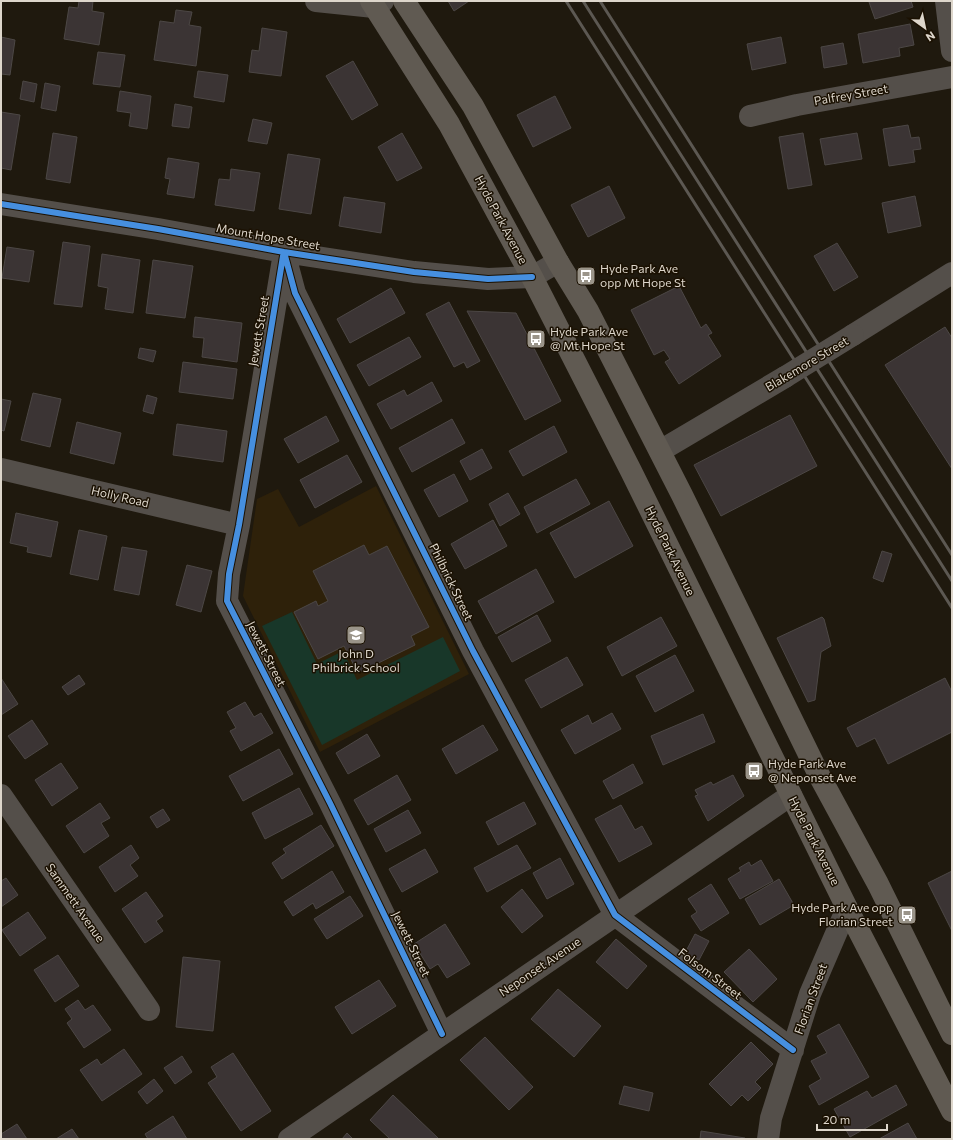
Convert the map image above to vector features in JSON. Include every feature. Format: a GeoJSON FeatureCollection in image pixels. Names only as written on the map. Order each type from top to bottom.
{"type":"FeatureCollection","features":[{"type":"Feature","properties":{"kind":"main road"},"geometry":{"type":"LineString","coordinates":[[404,1],[473,106],[558,262],[588,311],[660,451],[820,777],[878,884],[948,1027],[913,1035]]}},
{"type":"Feature","properties":{"kind":"main road","name":"Hyde Park Avenue"},"geometry":{"type":"LineString","coordinates":[[376,3],[449,124],[532,277],[631,471],[847,908],[952,1111]]}},
{"type":"Feature","properties":{"kind":"main road"},"geometry":{"type":"LineString","coordinates":[[631,471],[660,451]]}},
{"type":"Feature","properties":{"kind":"street"},"geometry":{"type":"LineString","coordinates":[[316,1],[376,3]]}},
{"type":"Feature","properties":{"kind":"street"},"geometry":{"type":"LineString","coordinates":[[946,1],[952,51]]}},
{"type":"Feature","properties":{"kind":"street","name":"Palfrey Street"},"geometry":{"type":"LineString","coordinates":[[750,116],[797,105],[952,77]]}},
{"type":"Feature","properties":{"kind":"street","name":"Mount Hope Street"},"geometry":{"type":"LineString","coordinates":[[1,204],[158,229],[284,252],[414,272],[488,279],[532,277],[558,262]]}},
{"type":"Feature","properties":{"kind":"street","name":"Jewett Street"},"geometry":{"type":"LineString","coordinates":[[284,252],[239,525],[229,574],[227,600],[330,803],[442,1034]]}},
{"type":"Feature","properties":{"kind":"street","name":"Philbrick Street"},"geometry":{"type":"LineString","coordinates":[[284,252],[295,293],[424,553],[477,658],[615,915]]}},
{"type":"Feature","properties":{"kind":"street","name":"Blakemore Street"},"geometry":{"type":"LineString","coordinates":[[660,451],[786,377],[952,273]]}},
{"type":"Feature","properties":{"kind":"street","name":"Holly Road"},"geometry":{"type":"LineString","coordinates":[[1,469],[239,525]]}},
{"type":"Feature","properties":{"kind":"street","name":"Sammett Avenue"},"geometry":{"type":"LineString","coordinates":[[1,795],[149,1010]]}},
{"type":"Feature","properties":{"kind":"street","name":"Neponset Avenue"},"geometry":{"type":"LineString","coordinates":[[289,1139],[791,795]]}},
{"type":"Feature","properties":{"kind":"street","name":"Florian Street"},"geometry":{"type":"LineString","coordinates":[[768,1139],[771,1118],[810,994],[847,908]]}},
{"type":"Feature","properties":{"kind":"street","name":"Folsom Street"},"geometry":{"type":"LineString","coordinates":[[615,915],[793,1050]]}},
{"type":"Feature","properties":{"kind":"shaded area","name":"John D Philbrick School"},"geometry":{"type":"Polygon","coordinates":[[[376,486],[469,674],[320,752],[243,596],[257,499],[278,489],[299,527],[376,486]]]}},
{"type":"Feature","properties":{"kind":"green space"},"geometry":{"type":"Polygon","coordinates":[[[292,612],[317,664],[343,651],[357,680],[443,637],[460,671],[322,745],[262,626],[292,612]]]}},
{"type":"Feature","properties":{"kind":"building"},"geometry":{"type":"Polygon","coordinates":[[[79,1],[93,1],[92,11],[104,13],[99,45],[64,39],[69,7],[78,8],[79,1]]]}},
{"type":"Feature","properties":{"kind":"building"},"geometry":{"type":"Polygon","coordinates":[[[448,1],[469,1],[454,11],[448,1]]]}},
{"type":"Feature","properties":{"kind":"building"},"geometry":{"type":"Polygon","coordinates":[[[911,1],[913,7],[875,19],[869,2],[911,1]]]}},
{"type":"Feature","properties":{"kind":"building"},"geometry":{"type":"Polygon","coordinates":[[[176,10],[192,12],[189,25],[201,27],[196,66],[154,60],[160,21],[174,23],[176,10]]]}},
{"type":"Feature","properties":{"kind":"building"},"geometry":{"type":"Polygon","coordinates":[[[910,24],[914,45],[899,48],[900,56],[863,63],[858,34],[910,24]]]}},
{"type":"Feature","properties":{"kind":"building"},"geometry":{"type":"Polygon","coordinates":[[[262,28],[287,32],[281,76],[249,72],[252,50],[259,51],[262,28]]]}},
{"type":"Feature","properties":{"kind":"building"},"geometry":{"type":"Polygon","coordinates":[[[1,37],[15,40],[10,75],[1,74],[1,37]]]}},
{"type":"Feature","properties":{"kind":"building"},"geometry":{"type":"Polygon","coordinates":[[[781,37],[786,63],[752,70],[747,44],[781,37]]]}},
{"type":"Feature","properties":{"kind":"building"},"geometry":{"type":"Polygon","coordinates":[[[843,43],[847,64],[824,68],[821,47],[843,43]]]}},
{"type":"Feature","properties":{"kind":"building"},"geometry":{"type":"Polygon","coordinates":[[[98,52],[125,55],[120,87],[93,84],[98,52]]]}},
{"type":"Feature","properties":{"kind":"building"},"geometry":{"type":"Polygon","coordinates":[[[353,61],[378,105],[352,120],[326,76],[353,61]]]}},
{"type":"Feature","properties":{"kind":"building"},"geometry":{"type":"Polygon","coordinates":[[[198,71],[228,75],[224,102],[194,97],[198,71]]]}},
{"type":"Feature","properties":{"kind":"building"},"geometry":{"type":"Polygon","coordinates":[[[23,81],[37,84],[34,102],[20,99],[23,81]]]}},
{"type":"Feature","properties":{"kind":"building"},"geometry":{"type":"Polygon","coordinates":[[[45,83],[60,86],[56,111],[41,108],[45,83]]]}},
{"type":"Feature","properties":{"kind":"building"},"geometry":{"type":"Polygon","coordinates":[[[120,91],[151,96],[147,129],[129,126],[131,113],[117,111],[120,91]]]}},
{"type":"Feature","properties":{"kind":"building"},"geometry":{"type":"Polygon","coordinates":[[[555,96],[571,128],[533,147],[517,115],[555,96]]]}},
{"type":"Feature","properties":{"kind":"building"},"geometry":{"type":"Polygon","coordinates":[[[175,104],[192,107],[189,128],[172,126],[175,104]]]}},
{"type":"Feature","properties":{"kind":"building"},"geometry":{"type":"Polygon","coordinates":[[[1,112],[20,115],[11,170],[1,168],[1,112]]]}},
{"type":"Feature","properties":{"kind":"building"},"geometry":{"type":"Polygon","coordinates":[[[253,119],[272,123],[267,144],[248,141],[253,119]]]}},
{"type":"Feature","properties":{"kind":"building"},"geometry":{"type":"Polygon","coordinates":[[[908,125],[911,138],[919,137],[921,149],[913,150],[915,162],[889,166],[883,129],[908,125]]]}},
{"type":"Feature","properties":{"kind":"building"},"geometry":{"type":"Polygon","coordinates":[[[53,133],[77,137],[70,183],[46,179],[53,133]]]}},
{"type":"Feature","properties":{"kind":"building"},"geometry":{"type":"Polygon","coordinates":[[[402,133],[422,168],[397,181],[378,147],[402,133]]]}},
{"type":"Feature","properties":{"kind":"building"},"geometry":{"type":"Polygon","coordinates":[[[803,133],[812,185],[788,189],[779,137],[803,133]]]}},
{"type":"Feature","properties":{"kind":"building"},"geometry":{"type":"Polygon","coordinates":[[[857,133],[862,159],[825,165],[820,139],[857,133]]]}},
{"type":"Feature","properties":{"kind":"building"},"geometry":{"type":"Polygon","coordinates":[[[288,154],[320,159],[311,214],[279,209],[288,154]]]}},
{"type":"Feature","properties":{"kind":"building"},"geometry":{"type":"Polygon","coordinates":[[[168,158],[199,163],[194,198],[167,194],[170,179],[165,178],[168,158]]]}},
{"type":"Feature","properties":{"kind":"building"},"geometry":{"type":"Polygon","coordinates":[[[231,169],[260,173],[254,211],[215,205],[219,179],[230,180],[231,169]]]}},
{"type":"Feature","properties":{"kind":"building"},"geometry":{"type":"Polygon","coordinates":[[[609,186],[625,218],[588,237],[571,205],[609,186]]]}},
{"type":"Feature","properties":{"kind":"building"},"geometry":{"type":"Polygon","coordinates":[[[915,196],[921,226],[888,233],[882,203],[915,196]]]}},
{"type":"Feature","properties":{"kind":"building"},"geometry":{"type":"Polygon","coordinates":[[[344,197],[385,203],[381,233],[339,226],[344,197]]]}},
{"type":"Feature","properties":{"kind":"building"},"geometry":{"type":"Polygon","coordinates":[[[63,242],[90,246],[82,307],[54,304],[63,242]]]}},
{"type":"Feature","properties":{"kind":"building"},"geometry":{"type":"Polygon","coordinates":[[[837,243],[858,277],[834,291],[814,256],[837,243]]]}},
{"type":"Feature","properties":{"kind":"building"},"geometry":{"type":"Polygon","coordinates":[[[7,247],[34,251],[29,282],[2,278],[7,247]]]}},
{"type":"Feature","properties":{"kind":"building"},"geometry":{"type":"Polygon","coordinates":[[[102,254],[140,260],[133,313],[105,309],[108,288],[98,286],[102,254]]]}},
{"type":"Feature","properties":{"kind":"building"},"geometry":{"type":"Polygon","coordinates":[[[153,260],[193,266],[185,318],[146,313],[153,260]]]}},
{"type":"Feature","properties":{"kind":"building"},"geometry":{"type":"Polygon","coordinates":[[[679,286],[701,328],[706,324],[712,333],[708,335],[721,356],[679,384],[665,362],[670,359],[664,350],[654,355],[631,310],[679,286]]]}},
{"type":"Feature","properties":{"kind":"building"},"geometry":{"type":"Polygon","coordinates":[[[391,288],[405,313],[350,343],[337,319],[391,288]]]}},
{"type":"Feature","properties":{"kind":"building"},"geometry":{"type":"Polygon","coordinates":[[[449,302],[480,361],[467,368],[464,362],[454,367],[426,314],[449,302]]]}},
{"type":"Feature","properties":{"kind":"building"},"geometry":{"type":"Polygon","coordinates":[[[467,311],[516,313],[561,401],[525,420],[467,311]]]}},
{"type":"Feature","properties":{"kind":"building"},"geometry":{"type":"Polygon","coordinates":[[[195,317],[242,323],[237,362],[202,357],[204,338],[193,337],[195,317]]]}},
{"type":"Feature","properties":{"kind":"building"},"geometry":{"type":"Polygon","coordinates":[[[945,327],[952,338],[952,469],[885,365],[945,327]]]}},
{"type":"Feature","properties":{"kind":"building"},"geometry":{"type":"Polygon","coordinates":[[[409,337],[421,357],[369,386],[357,365],[409,337]]]}},
{"type":"Feature","properties":{"kind":"building"},"geometry":{"type":"Polygon","coordinates":[[[140,348],[156,351],[153,362],[138,358],[140,348]]]}},
{"type":"Feature","properties":{"kind":"building"},"geometry":{"type":"Polygon","coordinates":[[[183,362],[237,369],[233,399],[179,392],[183,362]]]}},
{"type":"Feature","properties":{"kind":"building"},"geometry":{"type":"Polygon","coordinates":[[[432,382],[442,401],[391,429],[377,404],[404,390],[407,396],[432,382]]]}},
{"type":"Feature","properties":{"kind":"building"},"geometry":{"type":"Polygon","coordinates":[[[33,393],[61,399],[50,447],[21,440],[33,393]]]}},
{"type":"Feature","properties":{"kind":"building"},"geometry":{"type":"Polygon","coordinates":[[[147,395],[157,398],[153,414],[143,411],[147,395]]]}},
{"type":"Feature","properties":{"kind":"building"},"geometry":{"type":"Polygon","coordinates":[[[1,399],[11,401],[4,431],[1,430],[1,399]]]}},
{"type":"Feature","properties":{"kind":"building"},"geometry":{"type":"Polygon","coordinates":[[[790,415],[817,466],[721,516],[694,465],[790,415]]]}},
{"type":"Feature","properties":{"kind":"building"},"geometry":{"type":"Polygon","coordinates":[[[326,416],[339,441],[298,463],[284,439],[326,416]]]}},
{"type":"Feature","properties":{"kind":"building"},"geometry":{"type":"Polygon","coordinates":[[[452,419],[465,443],[412,472],[399,448],[452,419]]]}},
{"type":"Feature","properties":{"kind":"building"},"geometry":{"type":"Polygon","coordinates":[[[77,422],[121,433],[114,464],[70,453],[77,422]]]}},
{"type":"Feature","properties":{"kind":"building"},"geometry":{"type":"Polygon","coordinates":[[[177,424],[227,431],[223,462],[173,455],[177,424]]]}},
{"type":"Feature","properties":{"kind":"building"},"geometry":{"type":"Polygon","coordinates":[[[554,426],[567,452],[523,476],[509,451],[554,426]]]}},
{"type":"Feature","properties":{"kind":"building"},"geometry":{"type":"Polygon","coordinates":[[[482,449],[492,468],[470,480],[460,461],[482,449]]]}},
{"type":"Feature","properties":{"kind":"building"},"geometry":{"type":"Polygon","coordinates":[[[347,455],[362,482],[315,508],[300,480],[347,455]]]}},
{"type":"Feature","properties":{"kind":"building"},"geometry":{"type":"Polygon","coordinates":[[[454,474],[468,501],[439,517],[424,490],[454,474]]]}},
{"type":"Feature","properties":{"kind":"building"},"geometry":{"type":"Polygon","coordinates":[[[576,479],[590,504],[537,533],[524,507],[576,479]]]}},
{"type":"Feature","properties":{"kind":"building"},"geometry":{"type":"Polygon","coordinates":[[[508,493],[520,514],[500,526],[489,504],[508,493]]]}},
{"type":"Feature","properties":{"kind":"building"},"geometry":{"type":"Polygon","coordinates":[[[609,501],[633,546],[575,578],[550,533],[609,501]]]}},
{"type":"Feature","properties":{"kind":"building"},"geometry":{"type":"Polygon","coordinates":[[[16,513],[58,522],[51,557],[27,552],[28,547],[10,543],[16,513]]]}},
{"type":"Feature","properties":{"kind":"building"},"geometry":{"type":"Polygon","coordinates":[[[493,520],[507,546],[465,569],[451,544],[493,520]]]}},
{"type":"Feature","properties":{"kind":"building"},"geometry":{"type":"Polygon","coordinates":[[[79,530],[107,536],[98,580],[70,574],[79,530]]]}},
{"type":"Feature","properties":{"kind":"building"},"geometry":{"type":"Polygon","coordinates":[[[364,545],[369,555],[387,546],[429,627],[411,636],[415,645],[358,673],[344,646],[318,659],[294,612],[316,601],[318,606],[328,601],[313,571],[364,545]]]}},
{"type":"Feature","properties":{"kind":"building"},"geometry":{"type":"Polygon","coordinates":[[[122,547],[147,551],[139,595],[114,590],[122,547]]]}},
{"type":"Feature","properties":{"kind":"building"},"geometry":{"type":"Polygon","coordinates":[[[882,551],[892,554],[883,582],[873,578],[882,551]]]}},
{"type":"Feature","properties":{"kind":"building"},"geometry":{"type":"Polygon","coordinates":[[[187,565],[212,571],[201,612],[176,605],[187,565]]]}},
{"type":"Feature","properties":{"kind":"building"},"geometry":{"type":"Polygon","coordinates":[[[536,569],[554,602],[496,634],[478,601],[536,569]]]}},
{"type":"Feature","properties":{"kind":"building"},"geometry":{"type":"Polygon","coordinates":[[[537,615],[551,641],[512,662],[498,637],[537,615]]]}},
{"type":"Feature","properties":{"kind":"building"},"geometry":{"type":"Polygon","coordinates":[[[661,617],[677,646],[622,676],[607,647],[661,617]]]}},
{"type":"Feature","properties":{"kind":"building"},"geometry":{"type":"Polygon","coordinates":[[[822,617],[824,619],[831,646],[821,652],[815,700],[808,702],[777,638],[822,617]]]}},
{"type":"Feature","properties":{"kind":"building"},"geometry":{"type":"Polygon","coordinates":[[[675,655],[694,691],[655,712],[636,676],[675,655]]]}},
{"type":"Feature","properties":{"kind":"building"},"geometry":{"type":"Polygon","coordinates":[[[567,657],[583,685],[541,708],[525,680],[567,657]]]}},
{"type":"Feature","properties":{"kind":"building"},"geometry":{"type":"Polygon","coordinates":[[[79,675],[85,684],[68,695],[62,687],[79,675]]]}},
{"type":"Feature","properties":{"kind":"building"},"geometry":{"type":"Polygon","coordinates":[[[1,678],[18,704],[1,715],[1,678]]]}},
{"type":"Feature","properties":{"kind":"building"},"geometry":{"type":"Polygon","coordinates":[[[945,678],[952,692],[952,732],[888,764],[875,738],[857,747],[847,728],[945,678]]]}},
{"type":"Feature","properties":{"kind":"building"},"geometry":{"type":"Polygon","coordinates":[[[245,702],[254,717],[261,713],[273,733],[241,751],[230,731],[236,728],[227,712],[245,702]]]}},
{"type":"Feature","properties":{"kind":"building"},"geometry":{"type":"Polygon","coordinates":[[[612,713],[621,729],[575,754],[561,730],[588,715],[592,724],[612,713]]]}},
{"type":"Feature","properties":{"kind":"building"},"geometry":{"type":"Polygon","coordinates":[[[703,714],[715,742],[663,765],[651,736],[703,714]]]}},
{"type":"Feature","properties":{"kind":"building"},"geometry":{"type":"Polygon","coordinates":[[[32,720],[48,744],[25,759],[8,736],[32,720]]]}},
{"type":"Feature","properties":{"kind":"building"},"geometry":{"type":"Polygon","coordinates":[[[483,725],[498,750],[456,774],[442,749],[483,725]]]}},
{"type":"Feature","properties":{"kind":"building"},"geometry":{"type":"Polygon","coordinates":[[[367,734],[380,756],[348,774],[336,753],[367,734]]]}},
{"type":"Feature","properties":{"kind":"building"},"geometry":{"type":"Polygon","coordinates":[[[279,749],[293,774],[243,801],[229,776],[279,749]]]}},
{"type":"Feature","properties":{"kind":"building"},"geometry":{"type":"Polygon","coordinates":[[[61,763],[78,788],[52,806],[35,780],[61,763]]]}},
{"type":"Feature","properties":{"kind":"building"},"geometry":{"type":"Polygon","coordinates":[[[633,764],[643,783],[613,799],[603,781],[633,764]]]}},
{"type":"Feature","properties":{"kind":"building"},"geometry":{"type":"Polygon","coordinates":[[[397,775],[411,800],[368,825],[354,800],[397,775]]]}},
{"type":"Feature","properties":{"kind":"building"},"geometry":{"type":"Polygon","coordinates":[[[733,775],[744,796],[708,821],[695,796],[698,795],[695,790],[711,782],[713,785],[733,775]]]}},
{"type":"Feature","properties":{"kind":"building"},"geometry":{"type":"Polygon","coordinates":[[[299,788],[313,814],[265,839],[252,813],[299,788]]]}},
{"type":"Feature","properties":{"kind":"building"},"geometry":{"type":"Polygon","coordinates":[[[524,802],[536,824],[498,845],[486,822],[524,802]]]}},
{"type":"Feature","properties":{"kind":"building"},"geometry":{"type":"Polygon","coordinates":[[[100,803],[110,818],[101,823],[109,836],[84,853],[66,826],[100,803]]]}},
{"type":"Feature","properties":{"kind":"building"},"geometry":{"type":"Polygon","coordinates":[[[621,805],[635,830],[642,826],[652,844],[619,862],[595,819],[621,805]]]}},
{"type":"Feature","properties":{"kind":"building"},"geometry":{"type":"Polygon","coordinates":[[[163,809],[170,820],[157,828],[150,817],[163,809]]]}},
{"type":"Feature","properties":{"kind":"building"},"geometry":{"type":"Polygon","coordinates":[[[408,810],[421,833],[386,852],[374,829],[408,810]]]}},
{"type":"Feature","properties":{"kind":"building"},"geometry":{"type":"Polygon","coordinates":[[[321,825],[334,846],[282,879],[272,863],[286,853],[283,849],[321,825]]]}},
{"type":"Feature","properties":{"kind":"building"},"geometry":{"type":"Polygon","coordinates":[[[131,845],[139,858],[130,865],[138,876],[115,892],[99,867],[131,845]]]}},
{"type":"Feature","properties":{"kind":"building"},"geometry":{"type":"Polygon","coordinates":[[[517,845],[531,868],[487,892],[474,868],[517,845]]]}},
{"type":"Feature","properties":{"kind":"building"},"geometry":{"type":"Polygon","coordinates":[[[425,849],[438,872],[402,892],[389,869],[425,849]]]}},
{"type":"Feature","properties":{"kind":"building"},"geometry":{"type":"Polygon","coordinates":[[[560,858],[574,884],[547,899],[533,873],[560,858]]]}},
{"type":"Feature","properties":{"kind":"building"},"geometry":{"type":"Polygon","coordinates":[[[761,860],[773,881],[740,899],[728,879],[741,871],[739,868],[749,862],[751,866],[761,860]]]}},
{"type":"Feature","properties":{"kind":"building"},"geometry":{"type":"Polygon","coordinates":[[[332,871],[344,892],[316,909],[313,903],[293,916],[284,902],[332,871]]]}},
{"type":"Feature","properties":{"kind":"building"},"geometry":{"type":"Polygon","coordinates":[[[952,871],[952,931],[928,883],[952,871]]]}},
{"type":"Feature","properties":{"kind":"building"},"geometry":{"type":"Polygon","coordinates":[[[6,878],[18,895],[1,907],[1,881],[6,878]]]}},
{"type":"Feature","properties":{"kind":"building"},"geometry":{"type":"Polygon","coordinates":[[[779,879],[794,905],[760,925],[745,899],[779,879]]]}},
{"type":"Feature","properties":{"kind":"building"},"geometry":{"type":"Polygon","coordinates":[[[711,884],[729,913],[701,931],[691,916],[697,912],[688,899],[711,884]]]}},
{"type":"Feature","properties":{"kind":"building"},"geometry":{"type":"Polygon","coordinates":[[[522,889],[543,916],[522,933],[501,907],[522,889]]]}},
{"type":"Feature","properties":{"kind":"building"},"geometry":{"type":"Polygon","coordinates":[[[146,892],[163,916],[156,921],[163,931],[145,943],[122,909],[146,892]]]}},
{"type":"Feature","properties":{"kind":"building"},"geometry":{"type":"Polygon","coordinates":[[[350,896],[363,916],[327,939],[314,919],[350,896]]]}},
{"type":"Feature","properties":{"kind":"building"},"geometry":{"type":"Polygon","coordinates":[[[28,912],[46,938],[20,956],[2,930],[28,912]]]}},
{"type":"Feature","properties":{"kind":"building"},"geometry":{"type":"Polygon","coordinates":[[[445,924],[470,964],[447,978],[438,964],[430,969],[414,944],[445,924]]]}},
{"type":"Feature","properties":{"kind":"building"},"geometry":{"type":"Polygon","coordinates":[[[695,934],[709,941],[699,960],[685,953],[695,934]]]}},
{"type":"Feature","properties":{"kind":"building"},"geometry":{"type":"Polygon","coordinates":[[[616,939],[647,966],[627,989],[596,962],[616,939]]]}},
{"type":"Feature","properties":{"kind":"building"},"geometry":{"type":"Polygon","coordinates":[[[749,949],[777,979],[753,1002],[724,972],[749,949]]]}},
{"type":"Feature","properties":{"kind":"building"},"geometry":{"type":"Polygon","coordinates":[[[58,955],[79,986],[55,1002],[34,970],[58,955]]]}},
{"type":"Feature","properties":{"kind":"building"},"geometry":{"type":"Polygon","coordinates":[[[183,957],[220,961],[213,1031],[176,1027],[183,957]]]}},
{"type":"Feature","properties":{"kind":"building"},"geometry":{"type":"Polygon","coordinates":[[[379,980],[396,1006],[352,1034],[335,1007],[379,980]]]}},
{"type":"Feature","properties":{"kind":"building"},"geometry":{"type":"Polygon","coordinates":[[[558,989],[601,1026],[574,1057],[531,1019],[558,989]]]}},
{"type":"Feature","properties":{"kind":"building"},"geometry":{"type":"Polygon","coordinates":[[[78,1000],[85,1010],[93,1005],[111,1030],[84,1048],[67,1023],[72,1019],[65,1009],[78,1000]]]}},
{"type":"Feature","properties":{"kind":"building"},"geometry":{"type":"Polygon","coordinates":[[[839,1024],[869,1077],[819,1105],[809,1086],[821,1079],[811,1061],[827,1053],[817,1036],[839,1024]]]}},
{"type":"Feature","properties":{"kind":"building"},"geometry":{"type":"Polygon","coordinates":[[[485,1037],[533,1087],[509,1110],[460,1060],[485,1037]]]}},
{"type":"Feature","properties":{"kind":"building"},"geometry":{"type":"Polygon","coordinates":[[[751,1042],[773,1064],[755,1082],[761,1088],[748,1101],[742,1095],[731,1106],[709,1084],[751,1042]]]}},
{"type":"Feature","properties":{"kind":"building"},"geometry":{"type":"Polygon","coordinates":[[[124,1049],[142,1074],[102,1101],[80,1070],[97,1059],[101,1065],[124,1049]]]}},
{"type":"Feature","properties":{"kind":"building"},"geometry":{"type":"Polygon","coordinates":[[[233,1053],[271,1111],[241,1131],[208,1083],[217,1077],[211,1067],[233,1053]]]}},
{"type":"Feature","properties":{"kind":"building"},"geometry":{"type":"Polygon","coordinates":[[[182,1056],[192,1072],[175,1084],[164,1068],[182,1056]]]}},
{"type":"Feature","properties":{"kind":"building"},"geometry":{"type":"Polygon","coordinates":[[[154,1079],[163,1091],[147,1104],[138,1092],[154,1079]]]}},
{"type":"Feature","properties":{"kind":"building"},"geometry":{"type":"Polygon","coordinates":[[[896,1085],[907,1105],[850,1137],[834,1109],[867,1091],[872,1098],[896,1085]]]}},
{"type":"Feature","properties":{"kind":"building"},"geometry":{"type":"Polygon","coordinates":[[[624,1086],[653,1093],[649,1111],[619,1104],[624,1086]]]}},
{"type":"Feature","properties":{"kind":"building"},"geometry":{"type":"Polygon","coordinates":[[[393,1095],[439,1139],[390,1139],[370,1120],[393,1095]]]}},
{"type":"Feature","properties":{"kind":"building"},"geometry":{"type":"Polygon","coordinates":[[[173,1116],[187,1139],[148,1139],[145,1134],[173,1116]]]}},
{"type":"Feature","properties":{"kind":"building"},"geometry":{"type":"Polygon","coordinates":[[[908,1123],[917,1139],[879,1139],[908,1123]]]}},
{"type":"Feature","properties":{"kind":"building"},"geometry":{"type":"Polygon","coordinates":[[[17,1124],[27,1139],[1,1139],[1,1134],[17,1124]]]}},
{"type":"Feature","properties":{"kind":"building"},"geometry":{"type":"Polygon","coordinates":[[[72,1129],[79,1139],[56,1139],[72,1129]]]}},
{"type":"Feature","properties":{"kind":"building"},"geometry":{"type":"Polygon","coordinates":[[[701,1131],[745,1138],[745,1139],[700,1139],[701,1131]]]}},
{"type":"Feature","properties":{"kind":"building"},"geometry":{"type":"Polygon","coordinates":[[[347,1133],[353,1139],[342,1139],[347,1133]]]}},
{"type":"Feature","properties":{"kind":"railway"},"geometry":{"type":"LineString","coordinates":[[566,1],[952,608]]}},
{"type":"Feature","properties":{"kind":"railway"},"geometry":{"type":"LineString","coordinates":[[583,1],[952,581]]}},
{"type":"Feature","properties":{"kind":"railway"},"geometry":{"type":"LineString","coordinates":[[600,1],[952,555]]}},
{"type":"Feature","properties":{"kind":"cycle path"},"geometry":{"type":"LineString","coordinates":[[1,204],[158,229],[284,252],[414,272],[488,279],[532,277]]}},
{"type":"Feature","properties":{"kind":"cycle path"},"geometry":{"type":"LineString","coordinates":[[284,252],[295,293],[473,651],[615,915],[793,1050]]}},
{"type":"Feature","properties":{"kind":"cycle path"},"geometry":{"type":"LineString","coordinates":[[283,256],[239,525],[229,574],[227,601],[330,803],[442,1034]]}},
{"type":"Feature","properties":{"kind":"place","name":"Hyde Park Ave opp Mt Hope St"},"geometry":{"type":"Point","coordinates":[586,276]}},
{"type":"Feature","properties":{"kind":"place","name":"Hyde Park Ave @ Mt Hope St"},"geometry":{"type":"Point","coordinates":[536,339]}},
{"type":"Feature","properties":{"kind":"place","name":"John D Philbrick School"},"geometry":{"type":"Point","coordinates":[356,635]}},
{"type":"Feature","properties":{"kind":"place","name":"Hyde Park Ave @ Neponset Ave"},"geometry":{"type":"Point","coordinates":[754,771]}},
{"type":"Feature","properties":{"kind":"place","name":"Hyde Park Ave opp Florian Street"},"geometry":{"type":"Point","coordinates":[907,915]}}]}
